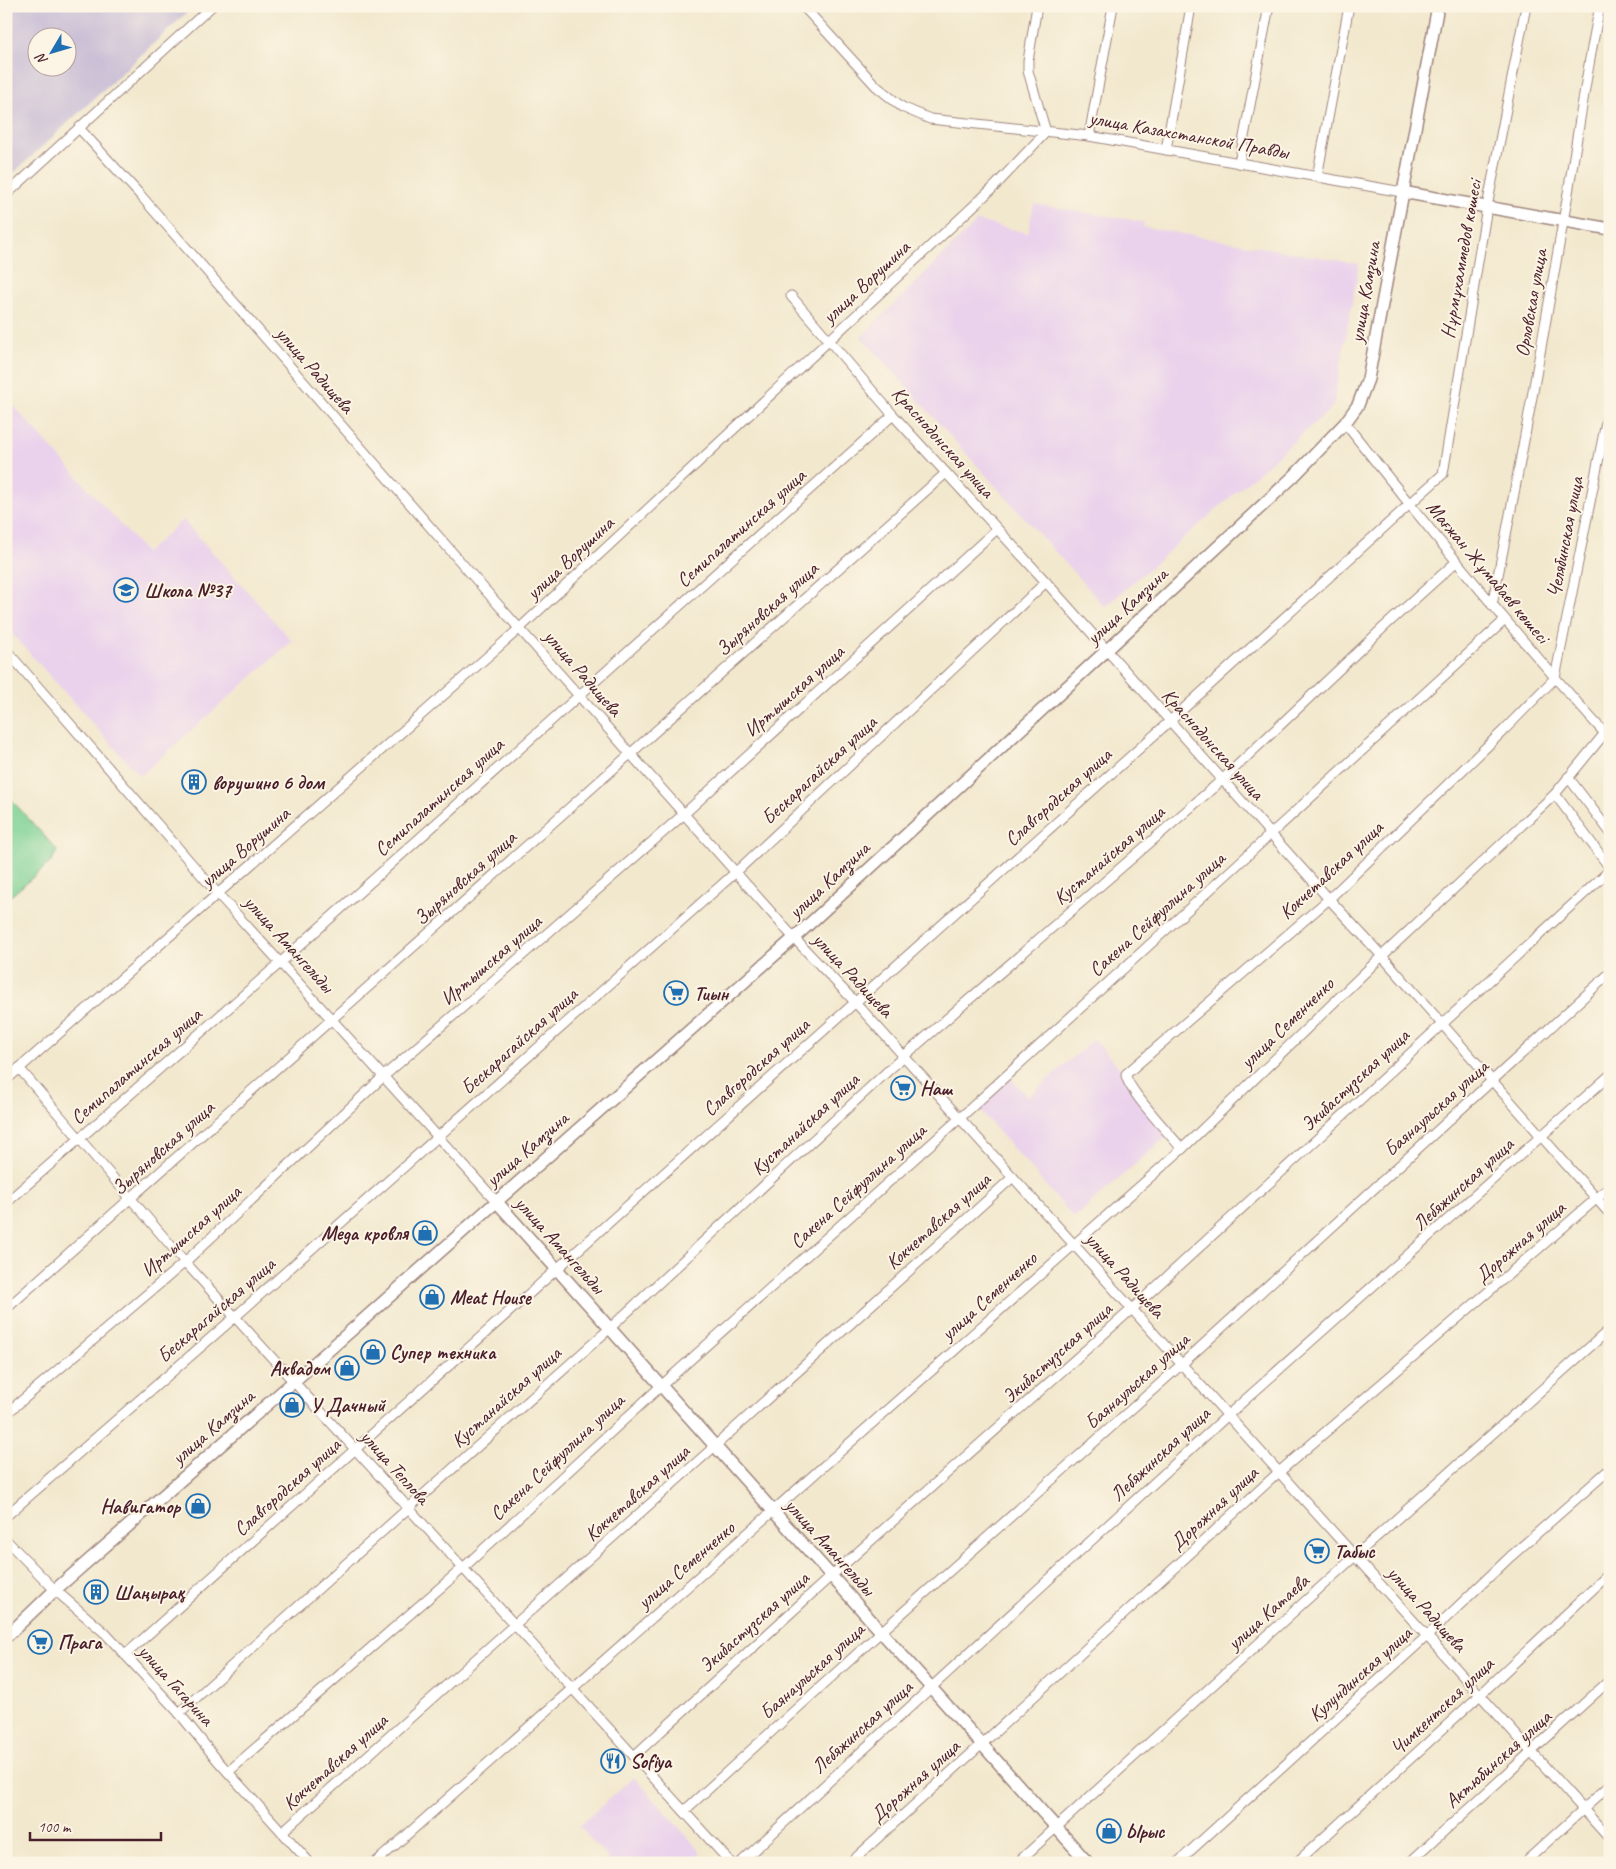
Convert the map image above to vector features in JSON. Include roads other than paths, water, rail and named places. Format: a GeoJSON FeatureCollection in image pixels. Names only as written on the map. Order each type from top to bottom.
{"type":"FeatureCollection","features":[{"type":"Feature","properties":{"kind":"main road","name":"улица Камзина"},"geometry":{"type":"LineString","coordinates":[[6,1638],[55,1590],[294,1382],[794,938],[1294,476],[1345,423],[1358,405],[1368,379],[1438,6]]}},
{"type":"Feature","properties":{"kind":"main road","name":"улица Казахстанской Правды"},"geometry":{"type":"LineString","coordinates":[[1402,192],[1610,230]]}},
{"type":"Feature","properties":{"kind":"main road","name":"улица Амангельды"},"geometry":{"type":"LineString","coordinates":[[496,1201],[1088,1863]]}},
{"type":"Feature","properties":{"kind":"street"},"geometry":{"type":"LineString","coordinates":[[6,195],[212,6]]}},
{"type":"Feature","properties":{"kind":"street","name":"улица Казахстанской Правды"},"geometry":{"type":"LineString","coordinates":[[803,6],[876,86],[902,107],[930,119],[1089,136],[1402,192]]}},
{"type":"Feature","properties":{"kind":"street"},"geometry":{"type":"LineString","coordinates":[[1037,6],[1028,71],[1046,132]]}},
{"type":"Feature","properties":{"kind":"street"},"geometry":{"type":"LineString","coordinates":[[1089,136],[1113,6]]}},
{"type":"Feature","properties":{"kind":"street"},"geometry":{"type":"LineString","coordinates":[[1166,150],[1191,6]]}},
{"type":"Feature","properties":{"kind":"street"},"geometry":{"type":"LineString","coordinates":[[1239,163],[1269,6]]}},
{"type":"Feature","properties":{"kind":"street"},"geometry":{"type":"LineString","coordinates":[[1317,177],[1348,6]]}},
{"type":"Feature","properties":{"kind":"street","name":"Нұрмұхаммедов көшесі"},"geometry":{"type":"LineString","coordinates":[[1408,504],[1442,474],[1487,207],[1526,6]]}},
{"type":"Feature","properties":{"kind":"street","name":"Орловская улица"},"geometry":{"type":"LineString","coordinates":[[1492,605],[1515,494],[1564,221],[1589,60],[1600,6]]}},
{"type":"Feature","properties":{"kind":"street","name":"улица Радищева"},"geometry":{"type":"LineString","coordinates":[[79,128],[142,197],[794,938],[904,1056],[1610,1838]]}},
{"type":"Feature","properties":{"kind":"street","name":"улица Ворушина"},"geometry":{"type":"LineString","coordinates":[[6,1080],[520,628],[995,186],[1046,132]]}},
{"type":"Feature","properties":{"kind":"street","name":"Краснодонская улица"},"geometry":{"type":"LineString","coordinates":[[791,296],[893,415],[1046,582],[1270,834],[1382,956],[1610,1214]]}},
{"type":"Feature","properties":{"kind":"street","name":"Челябинская улица"},"geometry":{"type":"LineString","coordinates":[[1554,678],[1610,402]]}},
{"type":"Feature","properties":{"kind":"street","name":"Семипалатинская улица"},"geometry":{"type":"LineString","coordinates":[[6,1203],[280,963],[893,415]]}},
{"type":"Feature","properties":{"kind":"street","name":"Мағжан Жұмабаев көшесі"},"geometry":{"type":"LineString","coordinates":[[1345,423],[1456,562],[1554,678],[1607,736]]}},
{"type":"Feature","properties":{"kind":"street","name":"Зыряновская улица"},"geometry":{"type":"LineString","coordinates":[[6,1309],[132,1199],[946,473]]}},
{"type":"Feature","properties":{"kind":"street","name":"Славгородская улица"},"geometry":{"type":"LineString","coordinates":[[125,1655],[1170,722],[1408,504]]}},
{"type":"Feature","properties":{"kind":"street","name":"Иртышская улица"},"geometry":{"type":"LineString","coordinates":[[6,1414],[185,1262],[384,1076],[684,814],[997,529]]}},
{"type":"Feature","properties":{"kind":"street","name":"Кустанайская улица"},"geometry":{"type":"LineString","coordinates":[[179,1713],[609,1329],[904,1056],[1222,780],[1378,632],[1456,562]]}},
{"type":"Feature","properties":{"kind":"street","name":"Бескарагайская улица"},"geometry":{"type":"LineString","coordinates":[[6,1516],[235,1317],[736,872],[1046,582]]}},
{"type":"Feature","properties":{"kind":"street","name":"Сакена Сейфуллина улица"},"geometry":{"type":"LineString","coordinates":[[228,1772],[463,1568],[661,1386],[960,1118],[1505,620]]}},
{"type":"Feature","properties":{"kind":"street","name":"улица Амангельды"},"geometry":{"type":"LineString","coordinates":[[6,650],[218,894],[496,1201]]}},
{"type":"Feature","properties":{"kind":"street","name":"Кокчетавская улица"},"geometry":{"type":"LineString","coordinates":[[1182,1149],[1133,1090],[1126,1079],[1126,1074],[1329,899],[1504,730],[1554,678]]}},
{"type":"Feature","properties":{"kind":"street","name":"улица Семенченко"},"geometry":{"type":"LineString","coordinates":[[375,1863],[1182,1149],[1382,956],[1555,794],[1568,777],[1607,736]]}},
{"type":"Feature","properties":{"kind":"street"},"geometry":{"type":"LineString","coordinates":[[1568,777],[1610,832]]}},
{"type":"Feature","properties":{"kind":"street"},"geometry":{"type":"LineString","coordinates":[[1555,794],[1610,869]]}},
{"type":"Feature","properties":{"kind":"street","name":"Экибастузская улица"},"geometry":{"type":"LineString","coordinates":[[634,1756],[831,1576],[1132,1309],[1610,869]]}},
{"type":"Feature","properties":{"kind":"street","name":"Баянаульская улица"},"geometry":{"type":"LineString","coordinates":[[684,1811],[881,1632],[1182,1364],[1610,973]]}},
{"type":"Feature","properties":{"kind":"street","name":"улица Теплова"},"geometry":{"type":"LineString","coordinates":[[20,1068],[185,1262],[731,1863]]}},
{"type":"Feature","properties":{"kind":"street","name":"Лебяжинская улица"},"geometry":{"type":"LineString","coordinates":[[740,1863],[1228,1415],[1610,1076]]}},
{"type":"Feature","properties":{"kind":"street","name":"Кокчетавская улица"},"geometry":{"type":"LineString","coordinates":[[282,1832],[1013,1177]]}},
{"type":"Feature","properties":{"kind":"street","name":"Дорожная улица"},"geometry":{"type":"LineString","coordinates":[[850,1863],[1279,1472],[1610,1187]]}},
{"type":"Feature","properties":{"kind":"street","name":"улица Катаева"},"geometry":{"type":"LineString","coordinates":[[1017,1863],[1355,1556],[1610,1329]]}},
{"type":"Feature","properties":{"kind":"street","name":"Кулундинская улица"},"geometry":{"type":"LineString","coordinates":[[1177,1863],[1610,1469]]}},
{"type":"Feature","properties":{"kind":"street","name":"улица Гагарина"},"geometry":{"type":"LineString","coordinates":[[6,1540],[55,1590],[105,1633],[179,1713],[228,1772],[310,1863]]}},
{"type":"Feature","properties":{"kind":"street","name":"Чимкентская улица"},"geometry":{"type":"LineString","coordinates":[[1296,1863],[1610,1573]]}},
{"type":"Feature","properties":{"kind":"street","name":"Актюбинская улица"},"geometry":{"type":"LineString","coordinates":[[1409,1863],[1610,1680]]}},
{"type":"Feature","properties":{"kind":"street"},"geometry":{"type":"LineString","coordinates":[[1524,1863],[1610,1785]]}},
{"type":"Feature","properties":{"kind":"place","name":"Школа №37"},"geometry":{"type":"Point","coordinates":[126,590]}},
{"type":"Feature","properties":{"kind":"place","name":"ворушино 6 дом"},"geometry":{"type":"Point","coordinates":[194,782]}},
{"type":"Feature","properties":{"kind":"place","name":"Тиын"},"geometry":{"type":"Point","coordinates":[676,993]}},
{"type":"Feature","properties":{"kind":"place","name":"Наш"},"geometry":{"type":"Point","coordinates":[903,1088]}},
{"type":"Feature","properties":{"kind":"place","name":"Mega кровля"},"geometry":{"type":"Point","coordinates":[425,1233]}},
{"type":"Feature","properties":{"kind":"place","name":"Meat House"},"geometry":{"type":"Point","coordinates":[432,1297]}},
{"type":"Feature","properties":{"kind":"place","name":"Супер техника"},"geometry":{"type":"Point","coordinates":[373,1352]}},
{"type":"Feature","properties":{"kind":"place","name":"Аквадом"},"geometry":{"type":"Point","coordinates":[347,1368]}},
{"type":"Feature","properties":{"kind":"place","name":"У Дачный"},"geometry":{"type":"Point","coordinates":[292,1405]}},
{"type":"Feature","properties":{"kind":"place","name":"Навигатор"},"geometry":{"type":"Point","coordinates":[198,1506]}},
{"type":"Feature","properties":{"kind":"place","name":"Табыс"},"geometry":{"type":"Point","coordinates":[1317,1551]}},
{"type":"Feature","properties":{"kind":"place","name":"Шаңырақ"},"geometry":{"type":"Point","coordinates":[96,1592]}},
{"type":"Feature","properties":{"kind":"place","name":"Прага"},"geometry":{"type":"Point","coordinates":[40,1642]}},
{"type":"Feature","properties":{"kind":"place","name":"Sofiya"},"geometry":{"type":"Point","coordinates":[613,1761]}},
{"type":"Feature","properties":{"kind":"place","name":"Ырыс"},"geometry":{"type":"Point","coordinates":[1109,1831]}}]}
